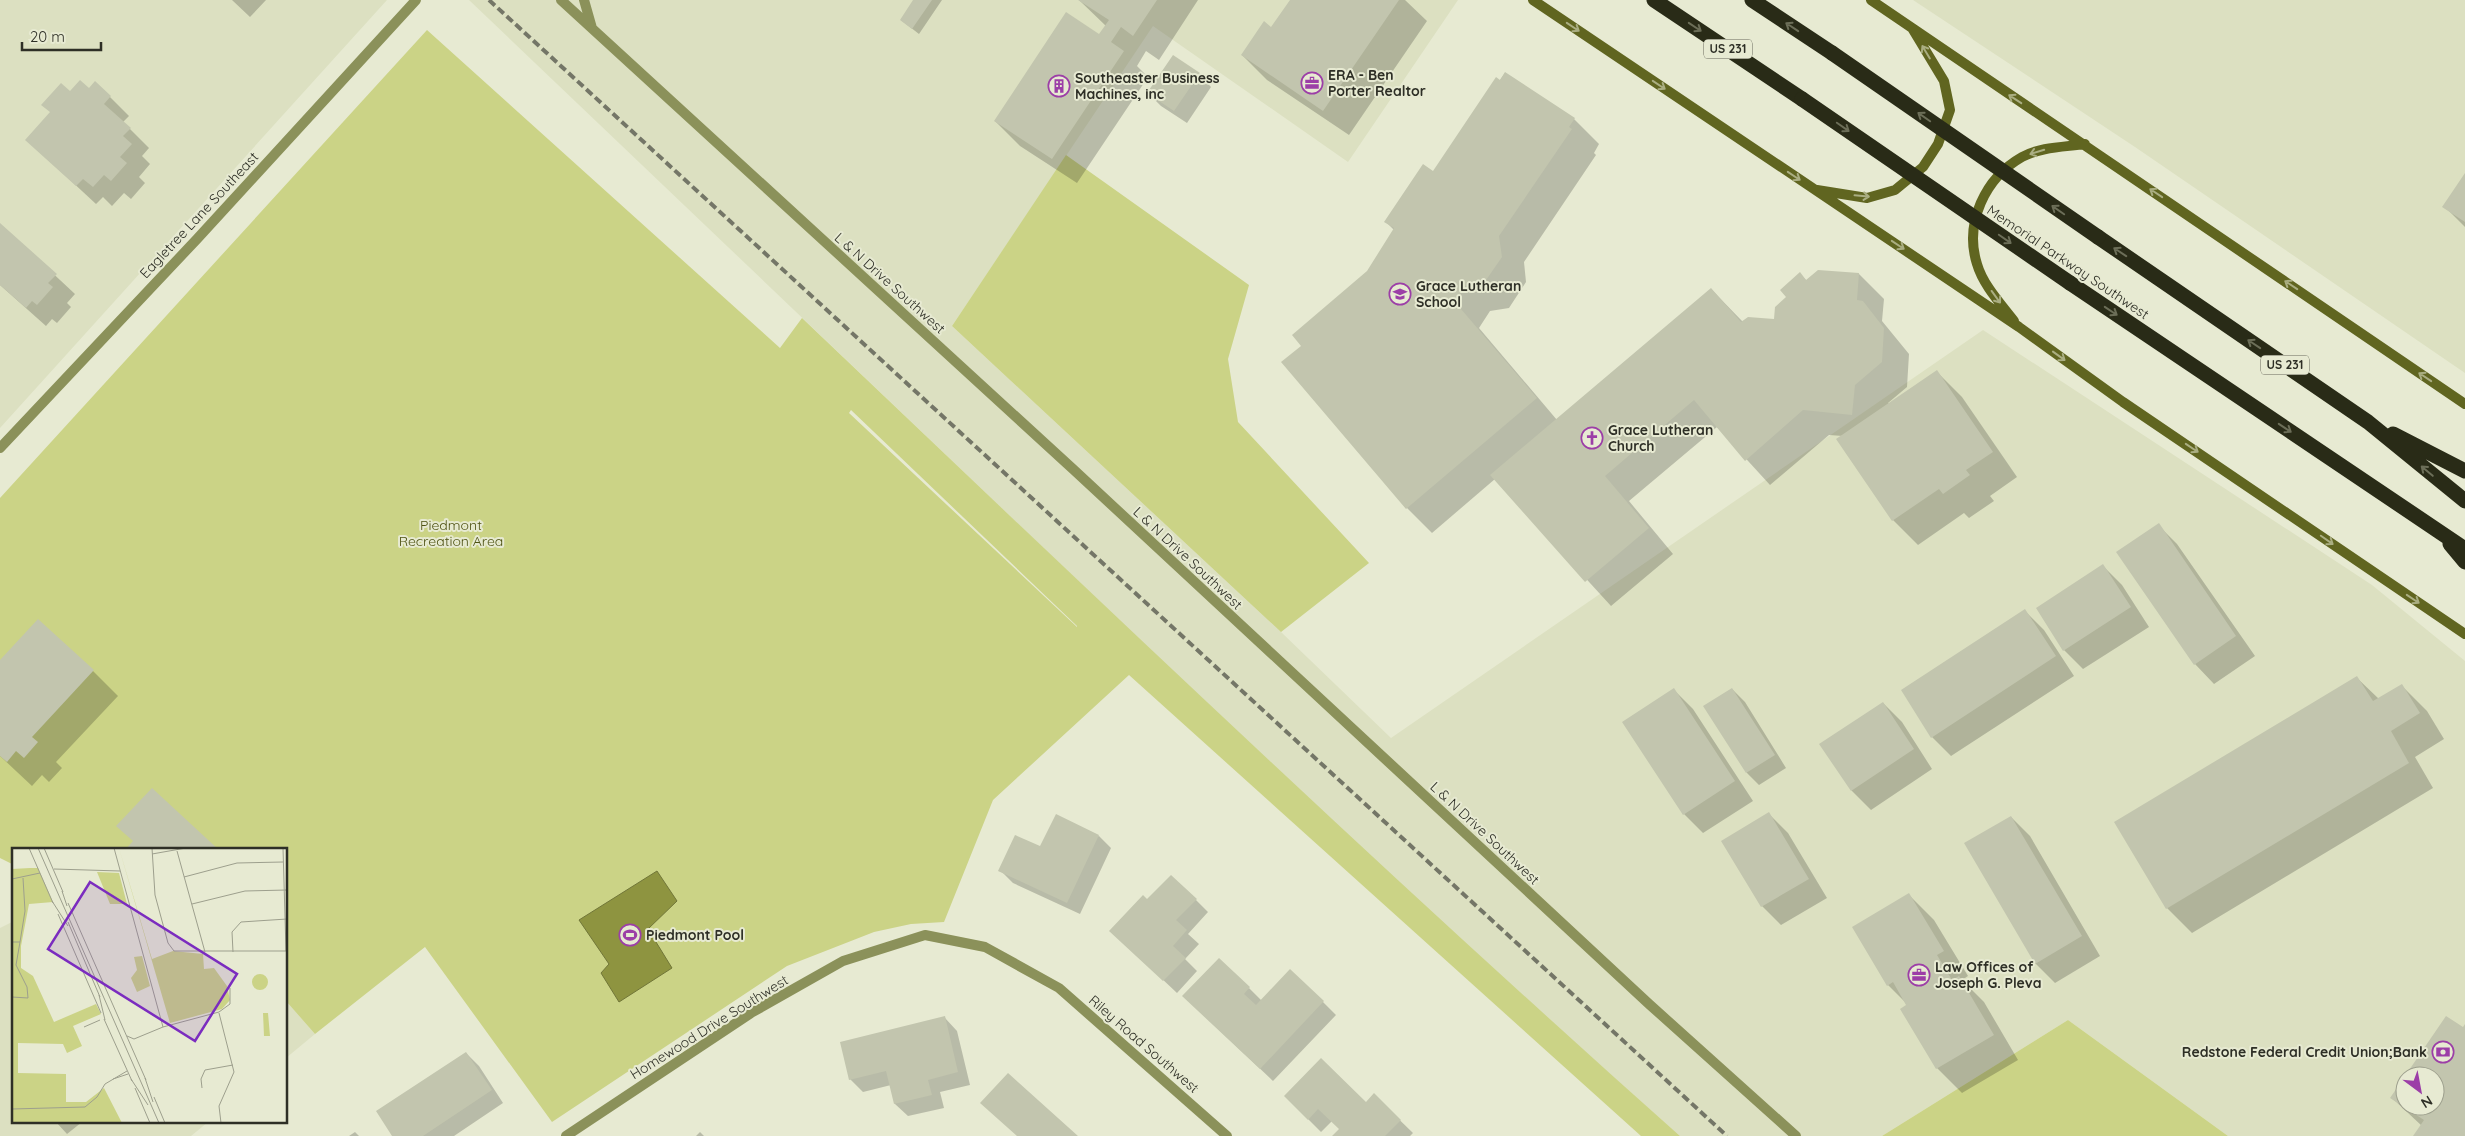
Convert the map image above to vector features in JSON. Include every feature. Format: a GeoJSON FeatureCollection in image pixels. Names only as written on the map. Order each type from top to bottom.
{"type":"FeatureCollection","features":[{"type":"Feature","properties":{"kind":"highway","name":"Memorial Parkway Southwest"},"geometry":{"type":"LineString","coordinates":[[1654,0],[2465,549]]}},
{"type":"Feature","properties":{"kind":"highway","name":"US 231"},"geometry":{"type":"LineString","coordinates":[[1752,0],[2368,422],[2465,501]]}},
{"type":"Feature","properties":{"kind":"highway"},"geometry":{"type":"LineString","coordinates":[[2368,422],[2465,471]]}},
{"type":"Feature","properties":{"kind":"highway"},"geometry":{"type":"LineString","coordinates":[[2439,531],[2465,562]]}},
{"type":"Feature","properties":{"kind":"main road"},"geometry":{"type":"LineString","coordinates":[[1533,0],[2019,327],[2123,402],[2465,634]]}},
{"type":"Feature","properties":{"kind":"main road"},"geometry":{"type":"LineString","coordinates":[[1871,0],[2465,404]]}},
{"type":"Feature","properties":{"kind":"main road"},"geometry":{"type":"LineString","coordinates":[[1814,189],[1867,198],[1895,190],[1923,167],[1938,144],[1950,110],[1944,81],[1910,25]]}},
{"type":"Feature","properties":{"kind":"main road"},"geometry":{"type":"LineString","coordinates":[[2019,327],[1992,292],[1977,265],[1971,237],[1978,208],[1994,179],[2022,157],[2046,149],[2085,144]]}},
{"type":"Feature","properties":{"kind":"street","name":"Eagletree Lane Southeast"},"geometry":{"type":"LineString","coordinates":[[0,448],[204,232],[416,0]]}},
{"type":"Feature","properties":{"kind":"street","name":"L & N Drive Southwest"},"geometry":{"type":"LineString","coordinates":[[561,0],[1074,470],[1627,984],[1796,1136]]}},
{"type":"Feature","properties":{"kind":"street"},"geometry":{"type":"LineString","coordinates":[[584,0],[592,28]]}},
{"type":"Feature","properties":{"kind":"street","name":"Homewood Drive Southwest"},"geometry":{"type":"LineString","coordinates":[[566,1136],[751,1013],[844,961],[925,936],[985,946],[1040,977]]}},
{"type":"Feature","properties":{"kind":"street","name":"Riley Road Southwest"},"geometry":{"type":"LineString","coordinates":[[1040,977],[1060,988],[1227,1136]]}},
{"type":"Feature","properties":{"kind":"shaded area"},"geometry":{"type":"Polygon","coordinates":[[[0,0],[387,0],[0,428],[0,0]]]}},
{"type":"Feature","properties":{"kind":"shaded area"},"geometry":{"type":"Polygon","coordinates":[[[469,0],[1458,0],[1348,162],[1153,26],[952,326],[1281,632],[1391,738],[1983,330],[2372,585],[2465,661],[2465,1136],[2228,1136],[2068,1020],[1882,1136],[1680,1136],[1488,966],[1159,658],[469,0]]]}},
{"type":"Feature","properties":{"kind":"shaded area"},"geometry":{"type":"Polygon","coordinates":[[[1913,0],[2465,0],[2465,373],[2135,147],[1913,0]]]}},
{"type":"Feature","properties":{"kind":"shaded area"},"geometry":{"type":"Polygon","coordinates":[[[657,871],[677,901],[648,929],[672,968],[619,1002],[601,973],[609,964],[579,920],[657,871]]]}},
{"type":"Feature","properties":{"kind":"shaded area"},"geometry":{"type":"Polygon","coordinates":[[[12,922],[12,1124],[206,1124],[191,1136],[0,1136],[0,928],[12,922]]]}},
{"type":"Feature","properties":{"kind":"shaded area"},"geometry":{"type":"Polygon","coordinates":[[[288,1003],[315,1034],[288,1056],[288,1003]]]}},
{"type":"Feature","properties":{"kind":"green space","name":"Piedmont Recreation Area"},"geometry":{"type":"Polygon","coordinates":[[[427,30],[780,348],[802,318],[1347,833],[1680,1136],[1641,1136],[1129,675],[993,800],[944,922],[911,924],[874,932],[787,966],[552,1122],[425,947],[315,1034],[288,1003],[288,848],[12,848],[12,864],[0,858],[0,498],[427,30]],[[851,410],[849,413],[1077,626],[851,410]]]}},
{"type":"Feature","properties":{"kind":"green space"},"geometry":{"type":"Polygon","coordinates":[[[1066,155],[1249,285],[1228,359],[1238,422],[1369,563],[1281,632],[952,326],[1066,155]]]}},
{"type":"Feature","properties":{"kind":"green space"},"geometry":{"type":"Polygon","coordinates":[[[2068,1020],[2228,1136],[1882,1136],[2068,1020]]]}},
{"type":"Feature","properties":{"kind":"building"},"geometry":{"type":"Polygon","coordinates":[[[913,0],[932,0],[912,29],[900,20],[913,0]]]}},
{"type":"Feature","properties":{"kind":"building","name":"Southeaster Business Machines, inc"},"geometry":{"type":"Polygon","coordinates":[[[1078,0],[1157,0],[1133,36],[1121,27],[1111,42],[1124,51],[1052,159],[994,121],[1066,12],[1099,34],[1109,20],[1078,0]]]}},
{"type":"Feature","properties":{"kind":"building","name":"ERA - Ben Porter Realtor"},"geometry":{"type":"Polygon","coordinates":[[[1290,0],[1399,0],[1323,111],[1241,55],[1264,21],[1271,27],[1290,0]]]}},
{"type":"Feature","properties":{"kind":"building"},"geometry":{"type":"Polygon","coordinates":[[[1173,55],[1200,73],[1174,111],[1147,93],[1173,55]]]}},
{"type":"Feature","properties":{"kind":"building","name":"Grace Lutheran School"},"geometry":{"type":"Polygon","coordinates":[[[1505,72],[1575,118],[1569,127],[1572,129],[1499,236],[1502,257],[1484,283],[1465,286],[1455,302],[1537,398],[1406,509],[1281,362],[1301,346],[1292,335],[1367,271],[1394,228],[1384,222],[1423,164],[1433,171],[1496,77],[1500,80],[1505,72]]]}},
{"type":"Feature","properties":{"kind":"building"},"geometry":{"type":"Polygon","coordinates":[[[80,80],[89,88],[95,81],[111,96],[104,104],[131,128],[123,136],[132,144],[120,157],[127,163],[111,181],[104,175],[93,187],[83,179],[76,186],[25,140],[50,112],[41,105],[61,83],[70,91],[80,80]]]}},
{"type":"Feature","properties":{"kind":"building"},"geometry":{"type":"Polygon","coordinates":[[[2465,173],[2465,222],[2442,207],[2465,173]]]}},
{"type":"Feature","properties":{"kind":"building"},"geometry":{"type":"Polygon","coordinates":[[[0,223],[57,274],[48,283],[53,287],[37,305],[32,301],[26,308],[0,285],[0,223]]]}},
{"type":"Feature","properties":{"kind":"building","name":"Grace Lutheran Church"},"geometry":{"type":"Polygon","coordinates":[[[1818,270],[1859,273],[1857,300],[1863,301],[1884,328],[1882,362],[1855,385],[1852,415],[1803,410],[1745,461],[1694,400],[1605,476],[1649,528],[1585,582],[1490,475],[1711,288],[1741,322],[1748,317],[1774,319],[1775,307],[1786,297],[1780,290],[1800,272],[1806,280],[1818,270]]]}},
{"type":"Feature","properties":{"kind":"building"},"geometry":{"type":"Polygon","coordinates":[[[1937,370],[1993,452],[1966,470],[1970,475],[1943,494],[1939,489],[1892,521],[1836,439],[1937,370]]]}},
{"type":"Feature","properties":{"kind":"building"},"geometry":{"type":"Polygon","coordinates":[[[2159,523],[2236,636],[2194,665],[2116,552],[2159,523]]]}},
{"type":"Feature","properties":{"kind":"building"},"geometry":{"type":"Polygon","coordinates":[[[2103,564],[2131,607],[2063,651],[2036,608],[2103,564]]]}},
{"type":"Feature","properties":{"kind":"building"},"geometry":{"type":"Polygon","coordinates":[[[2025,609],[2056,656],[1931,738],[1901,690],[2025,609]]]}},
{"type":"Feature","properties":{"kind":"building"},"geometry":{"type":"Polygon","coordinates":[[[38,619],[94,670],[32,737],[38,742],[24,758],[16,751],[7,762],[0,756],[0,660],[38,619]]]}},
{"type":"Feature","properties":{"kind":"building"},"geometry":{"type":"Polygon","coordinates":[[[2357,676],[2373,701],[2402,684],[2420,713],[2391,731],[2409,763],[2166,909],[2114,822],[2357,676]]]}},
{"type":"Feature","properties":{"kind":"building"},"geometry":{"type":"Polygon","coordinates":[[[1674,688],[1735,781],[1683,815],[1622,722],[1674,688]]]}},
{"type":"Feature","properties":{"kind":"building"},"geometry":{"type":"Polygon","coordinates":[[[1732,688],[1775,755],[1746,773],[1703,706],[1732,688]]]}},
{"type":"Feature","properties":{"kind":"building"},"geometry":{"type":"Polygon","coordinates":[[[1883,702],[1914,749],[1851,791],[1819,744],[1883,702]]]}},
{"type":"Feature","properties":{"kind":"building"},"geometry":{"type":"Polygon","coordinates":[[[152,788],[217,848],[127,848],[133,841],[116,826],[152,788]]]}},
{"type":"Feature","properties":{"kind":"building"},"geometry":{"type":"Polygon","coordinates":[[[1769,812],[1809,879],[1761,907],[1721,841],[1769,812]]]}},
{"type":"Feature","properties":{"kind":"building"},"geometry":{"type":"Polygon","coordinates":[[[1056,814],[1099,835],[1067,903],[998,871],[1015,835],[1040,846],[1056,814]]]}},
{"type":"Feature","properties":{"kind":"building"},"geometry":{"type":"Polygon","coordinates":[[[2011,816],[2082,936],[2035,964],[1964,843],[2011,816]]]}},
{"type":"Feature","properties":{"kind":"building"},"geometry":{"type":"Polygon","coordinates":[[[1171,875],[1197,899],[1176,920],[1187,930],[1173,946],[1186,958],[1163,981],[1109,931],[1143,895],[1147,899],[1171,875]]]}},
{"type":"Feature","properties":{"kind":"building"},"geometry":{"type":"Polygon","coordinates":[[[1909,893],[1944,951],[1937,955],[1952,980],[1959,976],[1994,1035],[1936,1069],[1900,1009],[1906,1005],[1893,982],[1887,986],[1852,927],[1909,893]]]}},
{"type":"Feature","properties":{"kind":"building"},"geometry":{"type":"Polygon","coordinates":[[[1219,958],[1250,987],[1244,994],[1256,1005],[1290,969],[1324,1001],[1260,1069],[1182,996],[1219,958]]]}},
{"type":"Feature","properties":{"kind":"building"},"geometry":{"type":"Polygon","coordinates":[[[945,1016],[958,1072],[928,1080],[932,1095],[894,1104],[886,1071],[849,1080],[840,1042],[945,1016]]]}},
{"type":"Feature","properties":{"kind":"building","name":"Redstone Federal Credit Union;Bank"},"geometry":{"type":"Polygon","coordinates":[[[2446,1016],[2463,1027],[2465,1024],[2465,1136],[2413,1136],[2424,1120],[2418,1116],[2445,1116],[2445,1066],[2412,1066],[2446,1016]]]}},
{"type":"Feature","properties":{"kind":"building"},"geometry":{"type":"Polygon","coordinates":[[[466,1052],[492,1090],[423,1136],[392,1136],[376,1111],[466,1052]]]}},
{"type":"Feature","properties":{"kind":"building"},"geometry":{"type":"Polygon","coordinates":[[[1321,1058],[1366,1102],[1374,1093],[1401,1120],[1385,1136],[1332,1136],[1339,1129],[1318,1109],[1308,1120],[1284,1096],[1321,1058]]]}},
{"type":"Feature","properties":{"kind":"building"},"geometry":{"type":"Polygon","coordinates":[[[1008,1073],[1078,1136],[1017,1136],[980,1103],[1008,1073]]]}},
{"type":"Feature","properties":{"kind":"building","name":"Redstone Federal Credit Union;Bank"},"geometry":{"type":"Polygon","coordinates":[[[2395,1091],[2395,1101],[2390,1098],[2395,1091]]]}},
{"type":"Feature","properties":{"kind":"railway"},"geometry":{"type":"LineString","coordinates":[[489,0],[1727,1136]]}},
{"type":"Feature","properties":{"kind":"place","name":"ERA - Ben Porter Realtor"},"geometry":{"type":"Point","coordinates":[1312,83]}},
{"type":"Feature","properties":{"kind":"place","name":"Southeaster Business Machines, inc"},"geometry":{"type":"Point","coordinates":[1059,86]}},
{"type":"Feature","properties":{"kind":"place","name":"Grace Lutheran School"},"geometry":{"type":"Point","coordinates":[1400,294]}},
{"type":"Feature","properties":{"kind":"place","name":"Grace Lutheran Church"},"geometry":{"type":"Point","coordinates":[1592,438]}},
{"type":"Feature","properties":{"kind":"place","name":"Piedmont Pool"},"geometry":{"type":"Point","coordinates":[630,935]}},
{"type":"Feature","properties":{"kind":"place","name":"Law Offices of Joseph G. Pleva"},"geometry":{"type":"Point","coordinates":[1919,975]}},
{"type":"Feature","properties":{"kind":"place","name":"Redstone Federal Credit Union;Bank"},"geometry":{"type":"Point","coordinates":[2443,1052]}}]}
